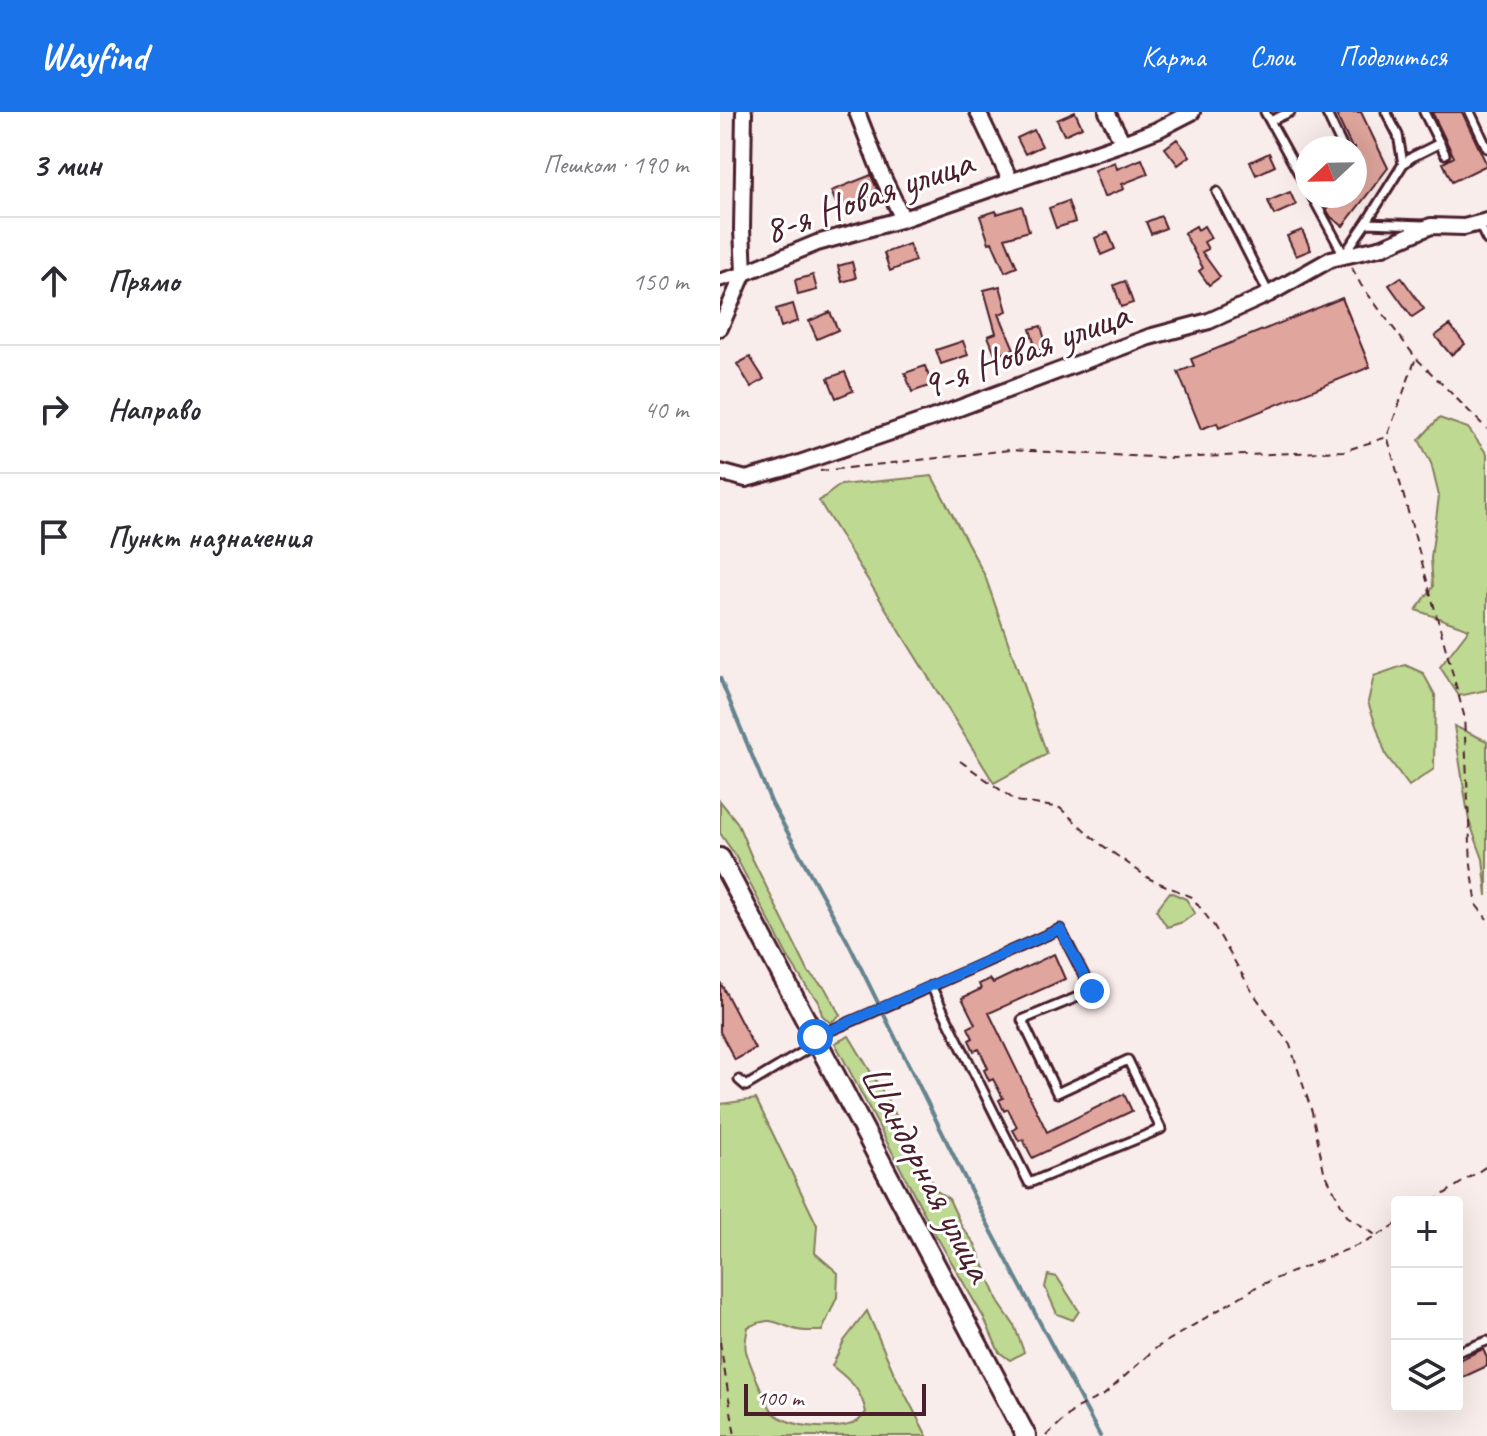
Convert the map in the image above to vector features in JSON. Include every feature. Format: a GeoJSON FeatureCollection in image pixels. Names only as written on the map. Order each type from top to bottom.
{"type":"FeatureCollection","features":[{"type":"Feature","properties":{"kind":"street"},"geometry":{"type":"LineString","coordinates":[[720,328],[744,273],[744,112]]}},
{"type":"Feature","properties":{"kind":"street"},"geometry":{"type":"LineString","coordinates":[[857,112],[903,219]]}},
{"type":"Feature","properties":{"kind":"street"},"geometry":{"type":"LineString","coordinates":[[978,112],[1011,182]]}},
{"type":"Feature","properties":{"kind":"street"},"geometry":{"type":"LineString","coordinates":[[1107,112],[1123,143]]}},
{"type":"Feature","properties":{"kind":"street","name":"8-я Новая улица"},"geometry":{"type":"LineString","coordinates":[[744,273],[817,243],[903,219],[1123,143],[1192,112]]}},
{"type":"Feature","properties":{"kind":"street"},"geometry":{"type":"LineString","coordinates":[[1431,226],[1464,227],[1483,223]]}},
{"type":"Feature","properties":{"kind":"street","name":"9-я Новая улица"},"geometry":{"type":"LineString","coordinates":[[720,472],[746,479],[935,417],[1149,337],[1209,321],[1269,294],[1321,263],[1383,247],[1431,226]]}},
{"type":"Feature","properties":{"kind":"street"},"geometry":{"type":"LineString","coordinates":[[720,280],[744,273]]}},
{"type":"Feature","properties":{"kind":"street","name":"Шандорная улица"},"geometry":{"type":"LineString","coordinates":[[720,858],[1026,1436]]}},
{"type":"Feature","properties":{"kind":"lane"},"geometry":{"type":"LineString","coordinates":[[1265,112],[1295,166]]}},
{"type":"Feature","properties":{"kind":"lane"},"geometry":{"type":"LineString","coordinates":[[1270,121],[1290,112]]}},
{"type":"Feature","properties":{"kind":"lane"},"geometry":{"type":"LineString","coordinates":[[1326,112],[1337,136]]}},
{"type":"Feature","properties":{"kind":"lane"},"geometry":{"type":"LineString","coordinates":[[1386,112],[1398,135],[1403,164]]}},
{"type":"Feature","properties":{"kind":"lane"},"geometry":{"type":"LineString","coordinates":[[1424,112],[1445,154]]}},
{"type":"Feature","properties":{"kind":"lane"},"geometry":{"type":"LineString","coordinates":[[1470,112],[1487,148]]}},
{"type":"Feature","properties":{"kind":"lane"},"geometry":{"type":"LineString","coordinates":[[1319,208],[1344,255],[1403,164],[1440,143]]}},
{"type":"Feature","properties":{"kind":"lane"},"geometry":{"type":"LineString","coordinates":[[1217,192],[1269,294]]}},
{"type":"Feature","properties":{"kind":"lane"},"geometry":{"type":"LineString","coordinates":[[1366,223],[1431,226]]}},
{"type":"Feature","properties":{"kind":"lane"},"geometry":{"type":"LineString","coordinates":[[1483,223],[1487,240]]}},
{"type":"Feature","properties":{"kind":"lane"},"geometry":{"type":"LineString","coordinates":[[739,1080],[746,1086],[816,1040],[931,986],[1060,929],[1092,991],[1022,1020],[1057,1093],[1128,1060],[1161,1129],[1029,1183],[931,986]]}},
{"type":"Feature","properties":{"kind":"lane"},"geometry":{"type":"LineString","coordinates":[[1463,1350],[1487,1341]]}},
{"type":"Feature","properties":{"kind":"path"},"geometry":{"type":"LineString","coordinates":[[1344,255],[1361,285],[1416,358],[1487,429]]}},
{"type":"Feature","properties":{"kind":"path"},"geometry":{"type":"LineString","coordinates":[[1416,358],[1387,437],[1464,715],[1471,865],[1477,906],[1487,919]]}},
{"type":"Feature","properties":{"kind":"path"},"geometry":{"type":"LineString","coordinates":[[808,472],[1009,450],[1173,458],[1344,451],[1387,437]]}},
{"type":"Feature","properties":{"kind":"path"},"geometry":{"type":"LineString","coordinates":[[960,761],[1016,801],[1060,808],[1099,843],[1150,879],[1192,897],[1290,1045],[1312,1112],[1324,1171],[1347,1216],[1377,1236]]}},
{"type":"Feature","properties":{"kind":"path"},"geometry":{"type":"LineString","coordinates":[[1441,1196],[1487,1166]]}},
{"type":"Feature","properties":{"kind":"path"},"geometry":{"type":"LineString","coordinates":[[1046,1436],[1076,1408],[1104,1395],[1156,1348],[1258,1286],[1368,1241],[1391,1228]]}},
{"type":"Feature","properties":{"kind":"path"},"geometry":{"type":"LineString","coordinates":[[720,1342],[735,1436]]}},
{"type":"Feature","properties":{"kind":"green space"},"geometry":{"type":"Polygon","coordinates":[[[1439,418],[1468,428],[1487,454],[1487,690],[1459,696],[1440,667],[1469,629],[1416,610],[1433,587],[1431,558],[1439,496],[1431,463],[1419,440],[1439,418]]]}},
{"type":"Feature","properties":{"kind":"green space"},"geometry":{"type":"Polygon","coordinates":[[[932,476],[985,576],[1047,754],[994,783],[819,501],[840,485],[932,476]]]}},
{"type":"Feature","properties":{"kind":"green space"},"geometry":{"type":"Polygon","coordinates":[[[1405,665],[1423,673],[1435,695],[1434,769],[1409,786],[1386,755],[1368,702],[1374,676],[1405,665]]]}},
{"type":"Feature","properties":{"kind":"green space"},"geometry":{"type":"Polygon","coordinates":[[[1454,726],[1487,741],[1487,896],[1483,859],[1469,821],[1454,726]]]}},
{"type":"Feature","properties":{"kind":"green space"},"geometry":{"type":"Polygon","coordinates":[[[720,801],[737,822],[809,973],[825,988],[840,1015],[830,1023],[822,1015],[818,1000],[789,959],[735,855],[720,833],[720,801]]]}},
{"type":"Feature","properties":{"kind":"green space"},"geometry":{"type":"Polygon","coordinates":[[[1170,892],[1186,899],[1195,913],[1183,922],[1167,927],[1156,910],[1170,892]]]}},
{"type":"Feature","properties":{"kind":"green space"},"geometry":{"type":"Polygon","coordinates":[[[849,1036],[937,1191],[949,1199],[962,1227],[975,1244],[999,1303],[1014,1325],[1024,1352],[1010,1360],[999,1352],[984,1318],[934,1232],[835,1043],[849,1036]]]}},
{"type":"Feature","properties":{"kind":"green space"},"geometry":{"type":"Polygon","coordinates":[[[756,1099],[817,1225],[815,1253],[838,1273],[837,1297],[822,1331],[797,1330],[771,1321],[748,1327],[746,1351],[767,1402],[781,1418],[803,1425],[828,1427],[858,1421],[866,1412],[861,1397],[850,1381],[832,1366],[844,1341],[867,1311],[893,1371],[927,1436],[720,1436],[720,1104],[756,1099]]]}},
{"type":"Feature","properties":{"kind":"green space"},"geometry":{"type":"Polygon","coordinates":[[[1048,1275],[1057,1277],[1079,1311],[1073,1320],[1057,1314],[1045,1287],[1048,1275]]]}},
{"type":"Feature","properties":{"kind":"building"},"geometry":{"type":"Polygon","coordinates":[[[1075,112],[1082,127],[1064,135],[1057,120],[1075,112]]]}},
{"type":"Feature","properties":{"kind":"building"},"geometry":{"type":"Polygon","coordinates":[[[1335,112],[1361,112],[1388,168],[1367,195],[1367,136],[1346,136],[1335,112]]]}},
{"type":"Feature","properties":{"kind":"building"},"geometry":{"type":"Polygon","coordinates":[[[1432,112],[1462,112],[1487,165],[1452,182],[1443,163],[1454,157],[1432,112]]]}},
{"type":"Feature","properties":{"kind":"building"},"geometry":{"type":"Polygon","coordinates":[[[1034,130],[1042,146],[1025,154],[1017,138],[1034,130]]]}},
{"type":"Feature","properties":{"kind":"building"},"geometry":{"type":"Polygon","coordinates":[[[1177,139],[1190,156],[1178,165],[1165,148],[1177,139]]]}},
{"type":"Feature","properties":{"kind":"building"},"geometry":{"type":"Polygon","coordinates":[[[1269,153],[1275,166],[1256,175],[1250,162],[1269,153]]]}},
{"type":"Feature","properties":{"kind":"building"},"geometry":{"type":"Polygon","coordinates":[[[1142,159],[1148,174],[1122,184],[1124,189],[1104,197],[1094,170],[1115,162],[1117,169],[1142,159]]]}},
{"type":"Feature","properties":{"kind":"building"},"geometry":{"type":"Polygon","coordinates":[[[871,175],[879,194],[839,210],[831,191],[871,175]]]}},
{"type":"Feature","properties":{"kind":"building"},"geometry":{"type":"Polygon","coordinates":[[[1290,192],[1295,205],[1274,215],[1268,201],[1290,192]]]}},
{"type":"Feature","properties":{"kind":"building"},"geometry":{"type":"Polygon","coordinates":[[[1068,201],[1075,222],[1056,228],[1049,208],[1068,201]]]}},
{"type":"Feature","properties":{"kind":"building"},"geometry":{"type":"Polygon","coordinates":[[[1022,206],[1029,231],[1005,238],[1017,267],[1005,272],[992,242],[989,243],[980,216],[1022,206]]]}},
{"type":"Feature","properties":{"kind":"building"},"geometry":{"type":"Polygon","coordinates":[[[1327,208],[1357,208],[1343,226],[1327,208]]]}},
{"type":"Feature","properties":{"kind":"building"},"geometry":{"type":"Polygon","coordinates":[[[1161,216],[1166,228],[1151,234],[1146,222],[1161,216]]]}},
{"type":"Feature","properties":{"kind":"building"},"geometry":{"type":"Polygon","coordinates":[[[1196,226],[1198,230],[1204,226],[1211,238],[1204,242],[1208,249],[1202,252],[1220,277],[1209,285],[1199,271],[1203,268],[1184,233],[1196,226]]]}},
{"type":"Feature","properties":{"kind":"building"},"geometry":{"type":"Polygon","coordinates":[[[1302,230],[1311,250],[1296,256],[1287,236],[1302,230]]]}},
{"type":"Feature","properties":{"kind":"building"},"geometry":{"type":"Polygon","coordinates":[[[1108,232],[1115,249],[1101,255],[1095,238],[1108,232]]]}},
{"type":"Feature","properties":{"kind":"building"},"geometry":{"type":"Polygon","coordinates":[[[909,244],[915,261],[890,271],[884,253],[909,244]]]}},
{"type":"Feature","properties":{"kind":"building"},"geometry":{"type":"Polygon","coordinates":[[[852,262],[856,278],[842,282],[838,266],[852,262]]]}},
{"type":"Feature","properties":{"kind":"building"},"geometry":{"type":"Polygon","coordinates":[[[813,275],[817,290],[798,295],[795,280],[813,275]]]}},
{"type":"Feature","properties":{"kind":"building"},"geometry":{"type":"Polygon","coordinates":[[[1401,277],[1424,309],[1412,317],[1389,285],[1401,277]]]}},
{"type":"Feature","properties":{"kind":"building"},"geometry":{"type":"Polygon","coordinates":[[[1125,281],[1133,303],[1121,307],[1114,285],[1125,281]]]}},
{"type":"Feature","properties":{"kind":"building"},"geometry":{"type":"Polygon","coordinates":[[[1000,286],[1007,311],[999,314],[1014,349],[996,356],[988,336],[996,333],[984,290],[1000,286]]]}},
{"type":"Feature","properties":{"kind":"building"},"geometry":{"type":"Polygon","coordinates":[[[1342,298],[1370,367],[1219,428],[1217,423],[1201,429],[1178,372],[1194,366],[1191,359],[1342,298]]]}},
{"type":"Feature","properties":{"kind":"building"},"geometry":{"type":"Polygon","coordinates":[[[793,304],[798,321],[781,327],[776,309],[793,304]]]}},
{"type":"Feature","properties":{"kind":"building"},"geometry":{"type":"Polygon","coordinates":[[[830,312],[838,330],[817,339],[809,321],[830,312]]]}},
{"type":"Feature","properties":{"kind":"building"},"geometry":{"type":"Polygon","coordinates":[[[1450,325],[1465,344],[1451,355],[1435,336],[1450,325]]]}},
{"type":"Feature","properties":{"kind":"building"},"geometry":{"type":"Polygon","coordinates":[[[1041,326],[1047,347],[1036,350],[1030,329],[1041,326]]]}},
{"type":"Feature","properties":{"kind":"building"},"geometry":{"type":"Polygon","coordinates":[[[963,341],[968,355],[941,364],[936,350],[963,341]]]}},
{"type":"Feature","properties":{"kind":"building"},"geometry":{"type":"Polygon","coordinates":[[[750,357],[764,379],[751,387],[737,364],[750,357]]]}},
{"type":"Feature","properties":{"kind":"building"},"geometry":{"type":"Polygon","coordinates":[[[925,366],[932,385],[912,392],[905,373],[925,366]]]}},
{"type":"Feature","properties":{"kind":"building"},"geometry":{"type":"Polygon","coordinates":[[[845,372],[853,391],[836,398],[828,378],[845,372]]]}},
{"type":"Feature","properties":{"kind":"building"},"geometry":{"type":"Polygon","coordinates":[[[1054,954],[1065,979],[989,1013],[1047,1132],[1124,1094],[1132,1111],[1032,1158],[1023,1139],[1019,1141],[1013,1130],[1017,1127],[1008,1109],[1004,1111],[999,1100],[1003,1098],[993,1079],[989,1081],[984,1070],[988,1068],[979,1049],[974,1051],[969,1040],[973,1038],[968,1028],[975,1024],[962,998],[981,989],[979,984],[990,979],[993,983],[1054,954]]]}},
{"type":"Feature","properties":{"kind":"building"},"geometry":{"type":"Polygon","coordinates":[[[720,982],[755,1049],[735,1060],[720,1032],[720,982]]]}},
{"type":"Feature","properties":{"kind":"building"},"geometry":{"type":"Polygon","coordinates":[[[1483,1349],[1487,1366],[1463,1377],[1463,1358],[1483,1349]]]}},
{"type":"Feature","properties":{"kind":"waterway"},"geometry":{"type":"LineString","coordinates":[[720,678],[772,804],[848,942],[984,1217],[1100,1436]]}},
{"type":"Feature","properties":{"kind":"route"},"geometry":{"type":"LineString","coordinates":[[815,1037],[1060,929],[1092,991]]}}]}
